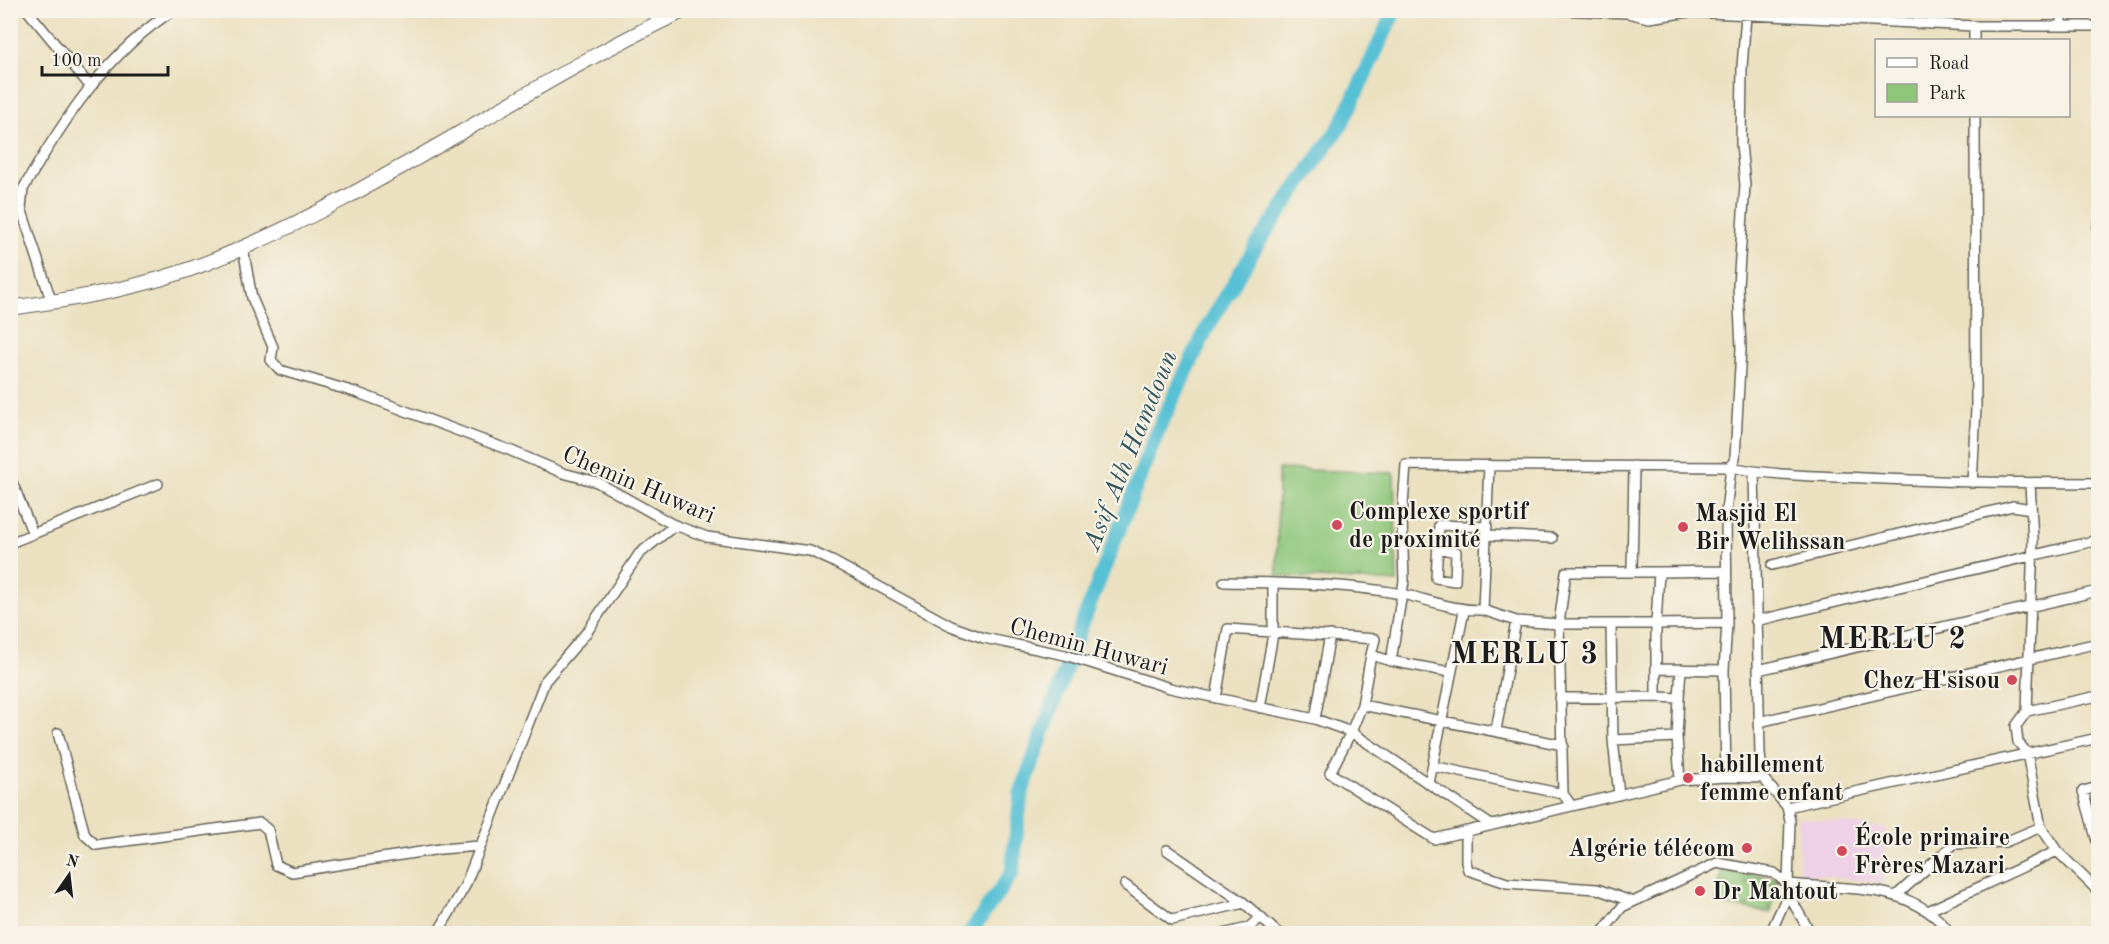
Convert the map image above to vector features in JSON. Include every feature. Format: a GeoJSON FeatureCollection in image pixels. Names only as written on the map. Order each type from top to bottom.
{"type":"FeatureCollection","features":[{"type":"Feature","properties":{"kind":"street"},"geometry":{"type":"LineString","coordinates":[[27,10],[90,86]]}},
{"type":"Feature","properties":{"kind":"street"},"geometry":{"type":"LineString","coordinates":[[51,300],[21,208],[20,198],[28,179],[90,86],[108,64],[144,31],[174,10]]}},
{"type":"Feature","properties":{"kind":"street"},"geometry":{"type":"LineString","coordinates":[[10,308],[51,300],[94,296],[202,265],[243,248],[315,216],[550,78],[685,10]]}},
{"type":"Feature","properties":{"kind":"street"},"geometry":{"type":"LineString","coordinates":[[1557,10],[1628,13],[1649,18],[1689,12],[1974,26],[2098,26]]}},
{"type":"Feature","properties":{"kind":"street"},"geometry":{"type":"LineString","coordinates":[[2061,10],[2061,25]]}},
{"type":"Feature","properties":{"kind":"street"},"geometry":{"type":"LineString","coordinates":[[1726,777],[1724,670],[1726,512],[1731,467],[1735,458],[1741,348],[1738,286],[1745,185],[1741,134],[1746,15]]}},
{"type":"Feature","properties":{"kind":"street"},"geometry":{"type":"LineString","coordinates":[[1974,26],[1974,39]]}},
{"type":"Feature","properties":{"kind":"street"},"geometry":{"type":"LineString","coordinates":[[1972,483],[1976,408],[1975,117]]}},
{"type":"Feature","properties":{"kind":"street"},"geometry":{"type":"LineString","coordinates":[[2098,225],[2098,290]]}},
{"type":"Feature","properties":{"kind":"street","name":"Chemin Huwari"},"geometry":{"type":"LineString","coordinates":[[243,248],[252,298],[273,347],[271,360],[280,370],[358,393],[563,473],[597,482],[675,525],[707,537],[810,551],[915,608],[973,634],[1065,655],[1160,685],[1314,719],[1351,732],[1491,825]]}},
{"type":"Feature","properties":{"kind":"street"},"geometry":{"type":"LineString","coordinates":[[1391,660],[1402,594],[1402,519],[1406,465],[1731,467],[1754,472],[1972,483],[2098,483]]}},
{"type":"Feature","properties":{"kind":"street"},"geometry":{"type":"LineString","coordinates":[[1483,610],[1489,465]]}},
{"type":"Feature","properties":{"kind":"street"},"geometry":{"type":"LineString","coordinates":[[1632,572],[1635,466]]}},
{"type":"Feature","properties":{"kind":"street"},"geometry":{"type":"LineString","coordinates":[[1754,472],[1756,621],[1763,778],[1787,807],[1790,821],[1788,894],[1770,933]]}},
{"type":"Feature","properties":{"kind":"street"},"geometry":{"type":"LineString","coordinates":[[10,477],[33,534]]}},
{"type":"Feature","properties":{"kind":"street"},"geometry":{"type":"LineString","coordinates":[[2030,483],[2032,556],[2027,711],[2016,726],[2018,742],[2026,753],[2041,827],[2057,851],[2098,891]]}},
{"type":"Feature","properties":{"kind":"street"},"geometry":{"type":"LineString","coordinates":[[10,543],[158,484]]}},
{"type":"Feature","properties":{"kind":"street"},"geometry":{"type":"LineString","coordinates":[[1772,565],[2013,506],[2031,509]]}},
{"type":"Feature","properties":{"kind":"street"},"geometry":{"type":"LineString","coordinates":[[437,933],[465,886],[545,681],[587,632],[639,554],[675,525]]}},
{"type":"Feature","properties":{"kind":"street"},"geometry":{"type":"LineString","coordinates":[[1438,548],[1439,525],[1552,538]]}},
{"type":"Feature","properties":{"kind":"street"},"geometry":{"type":"LineString","coordinates":[[1756,621],[2098,540]]}},
{"type":"Feature","properties":{"kind":"street"},"geometry":{"type":"LineString","coordinates":[[1571,805],[1563,794],[1560,698],[1559,624],[1566,572],[1726,571]]}},
{"type":"Feature","properties":{"kind":"street"},"geometry":{"type":"LineString","coordinates":[[1656,697],[1659,572]]}},
{"type":"Feature","properties":{"kind":"street"},"geometry":{"type":"LineString","coordinates":[[1224,582],[1331,585],[1402,594],[1464,611],[1483,610],[1516,621],[1611,626],[1726,623]]}},
{"type":"Feature","properties":{"kind":"street"},"geometry":{"type":"LineString","coordinates":[[1260,708],[1273,633],[1273,583]]}},
{"type":"Feature","properties":{"kind":"street"},"geometry":{"type":"LineString","coordinates":[[1758,670],[2098,591]]}},
{"type":"Feature","properties":{"kind":"street"},"geometry":{"type":"LineString","coordinates":[[1429,783],[1464,611]]}},
{"type":"Feature","properties":{"kind":"street"},"geometry":{"type":"LineString","coordinates":[[1496,730],[1516,621]]}},
{"type":"Feature","properties":{"kind":"street"},"geometry":{"type":"LineString","coordinates":[[1611,626],[1613,740],[1619,795]]}},
{"type":"Feature","properties":{"kind":"street"},"geometry":{"type":"LineString","coordinates":[[1216,698],[1228,629],[1375,639],[1362,705],[1330,772],[1434,839],[1680,780],[1726,777],[1763,778]]}},
{"type":"Feature","properties":{"kind":"street"},"geometry":{"type":"LineString","coordinates":[[1314,719],[1330,635]]}},
{"type":"Feature","properties":{"kind":"street"},"geometry":{"type":"LineString","coordinates":[[1759,722],[2098,643]]}},
{"type":"Feature","properties":{"kind":"street"},"geometry":{"type":"LineString","coordinates":[[1371,655],[1450,672]]}},
{"type":"Feature","properties":{"kind":"street"},"geometry":{"type":"LineString","coordinates":[[1657,669],[1724,670]]}},
{"type":"Feature","properties":{"kind":"street"},"geometry":{"type":"LineString","coordinates":[[1680,780],[1677,737],[1681,669]]}},
{"type":"Feature","properties":{"kind":"street"},"geometry":{"type":"LineString","coordinates":[[1560,698],[1613,696],[1679,698]]}},
{"type":"Feature","properties":{"kind":"street"},"geometry":{"type":"LineString","coordinates":[[2027,711],[2098,696]]}},
{"type":"Feature","properties":{"kind":"street"},"geometry":{"type":"LineString","coordinates":[[1362,705],[1563,745]]}},
{"type":"Feature","properties":{"kind":"street"},"geometry":{"type":"LineString","coordinates":[[58,733],[85,835],[96,844],[260,823],[268,830],[276,865],[292,872],[440,849],[480,846]]}},
{"type":"Feature","properties":{"kind":"street"},"geometry":{"type":"LineString","coordinates":[[1613,740],[1677,737]]}},
{"type":"Feature","properties":{"kind":"street"},"geometry":{"type":"LineString","coordinates":[[1787,807],[2098,738]]}},
{"type":"Feature","properties":{"kind":"street"},"geometry":{"type":"LineString","coordinates":[[1433,766],[1563,794]]}},
{"type":"Feature","properties":{"kind":"street"},"geometry":{"type":"LineString","coordinates":[[2098,787],[2083,790],[2098,845]]}},
{"type":"Feature","properties":{"kind":"street"},"geometry":{"type":"LineString","coordinates":[[1898,894],[1954,844],[2005,842],[2041,827]]}},
{"type":"Feature","properties":{"kind":"street"},"geometry":{"type":"LineString","coordinates":[[1466,831],[1468,870],[1508,884],[1597,889],[1633,902]]}},
{"type":"Feature","properties":{"kind":"street"},"geometry":{"type":"LineString","coordinates":[[1167,850],[1244,903],[1280,933]]}},
{"type":"Feature","properties":{"kind":"street"},"geometry":{"type":"LineString","coordinates":[[1930,910],[2057,851]]}},
{"type":"Feature","properties":{"kind":"street"},"geometry":{"type":"LineString","coordinates":[[1601,933],[1622,907],[1717,863],[1774,873],[1788,884],[1898,894],[1930,910],[1951,933]]}},
{"type":"Feature","properties":{"kind":"street"},"geometry":{"type":"LineString","coordinates":[[1125,885],[1172,920],[1244,903]]}},
{"type":"Feature","properties":{"kind":"street"},"geometry":{"type":"LineString","coordinates":[[1788,894],[1811,933]]}},
{"type":"Feature","properties":{"kind":"street"},"geometry":{"type":"LineString","coordinates":[[1223,933],[1247,931],[1261,917]]}},
{"type":"Feature","properties":{"kind":"shaded area","name":"École primaire Frères Mazari"},"geometry":{"type":"Polygon","coordinates":[[[1799,817],[1887,829],[1883,883],[1799,873],[1799,817]]]}},
{"type":"Feature","properties":{"kind":"green space","name":"Complexe sportif de proximité"},"geometry":{"type":"Polygon","coordinates":[[[1278,469],[1394,473],[1397,582],[1277,576],[1278,469]]]}},
{"type":"Feature","properties":{"kind":"green space"},"geometry":{"type":"Polygon","coordinates":[[[1722,869],[1777,878],[1771,913],[1716,904],[1722,869]]]}},
{"type":"Feature","properties":{"kind":"waterway","name":"Asif Ath Hamdoun"},"geometry":{"type":"LineString","coordinates":[[969,934],[1012,873],[1021,794],[1080,629],[1158,430],[1207,328],[1258,243],[1341,125],[1395,10]]}},
{"type":"Feature","properties":{"kind":"place","name":"Complexe sportif de proximité"},"geometry":{"type":"Point","coordinates":[1337,525]}},
{"type":"Feature","properties":{"kind":"place","name":"Masjid El Bir Welihssan"},"geometry":{"type":"Point","coordinates":[1683,527]}},
{"type":"Feature","properties":{"kind":"place","name":"Chez H'sisou"},"geometry":{"type":"Point","coordinates":[2012,680]}},
{"type":"Feature","properties":{"kind":"place","name":"habillement femme enfant"},"geometry":{"type":"Point","coordinates":[1688,778]}},
{"type":"Feature","properties":{"kind":"place","name":"Algérie télécom"},"geometry":{"type":"Point","coordinates":[1747,848]}},
{"type":"Feature","properties":{"kind":"place","name":"École primaire Frères Mazari"},"geometry":{"type":"Point","coordinates":[1842,851]}},
{"type":"Feature","properties":{"kind":"place","name":"Dr Mahtout"},"geometry":{"type":"Point","coordinates":[1700,891]}},
{"type":"Feature","properties":{"kind":"district","name":"MERLU 2"},"geometry":{"type":"Point","coordinates":[1893,638]}},
{"type":"Feature","properties":{"kind":"district","name":"MERLU 3"},"geometry":{"type":"Point","coordinates":[1525,653]}}]}
